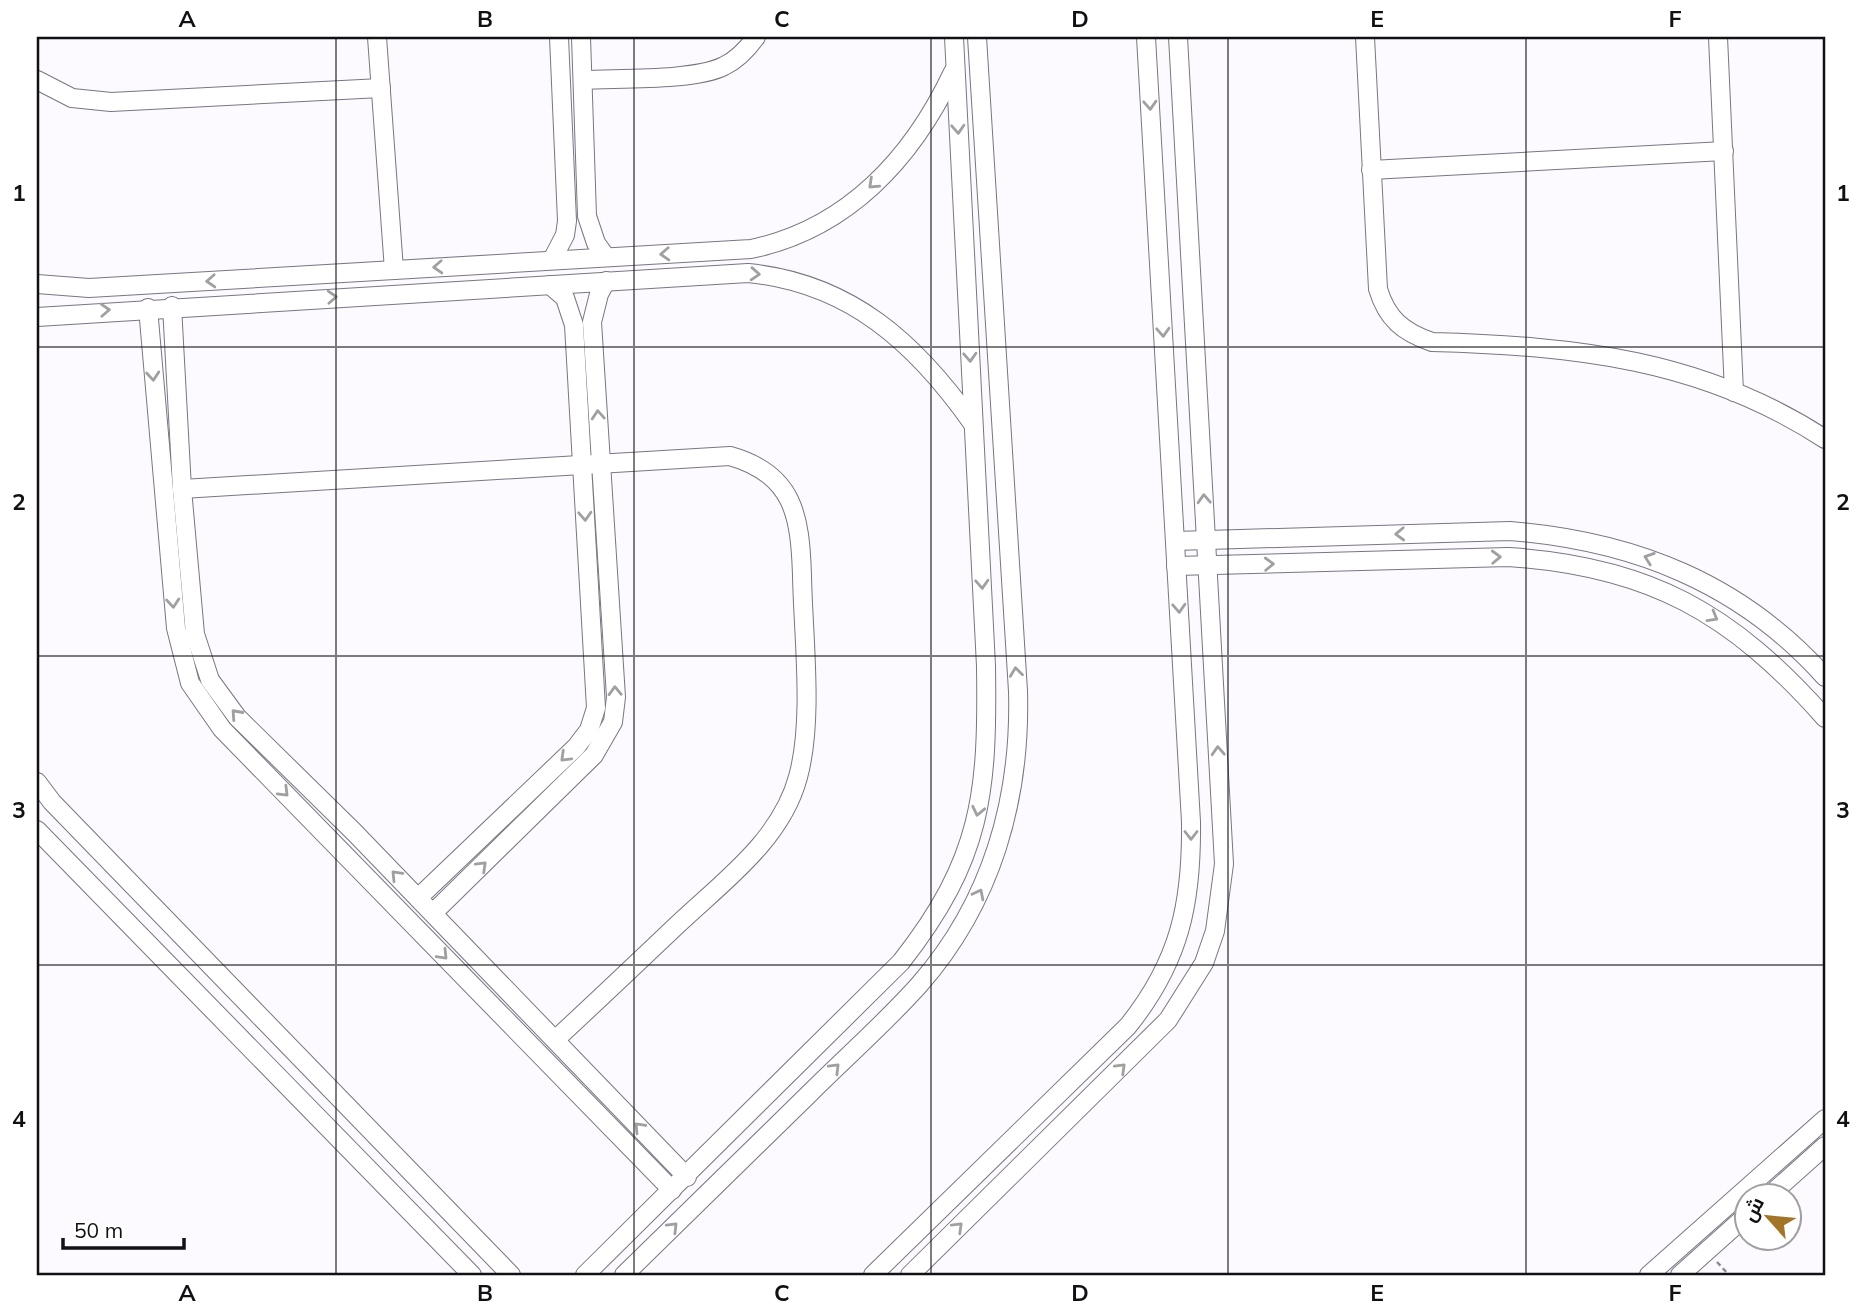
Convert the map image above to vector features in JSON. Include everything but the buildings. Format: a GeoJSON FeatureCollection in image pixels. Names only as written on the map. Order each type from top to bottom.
{"type":"FeatureCollection","features":[{"type":"Feature","properties":{"kind":"street"},"geometry":{"type":"LineString","coordinates":[[377,37],[394,270]]}},
{"type":"Feature","properties":{"kind":"street"},"geometry":{"type":"LineString","coordinates":[[552,260],[565,235],[567,221],[559,37]]}},
{"type":"Feature","properties":{"kind":"street"},"geometry":{"type":"LineString","coordinates":[[581,37],[587,216],[596,243],[606,257]]}},
{"type":"Feature","properties":{"kind":"street"},"geometry":{"type":"LineString","coordinates":[[583,80],[703,73],[724,66],[741,54],[756,37]]}},
{"type":"Feature","properties":{"kind":"street"},"geometry":{"type":"LineString","coordinates":[[585,1275],[687,1177],[901,962],[933,922],[950,892],[971,844],[980,804],[987,722],[954,37]]}},
{"type":"Feature","properties":{"kind":"street"},"geometry":{"type":"LineString","coordinates":[[624,1275],[919,985],[958,932],[984,885],[1009,810],[1019,731],[1018,691],[977,37]]}},
{"type":"Feature","properties":{"kind":"street"},"geometry":{"type":"LineString","coordinates":[[873,1275],[1128,1026],[1150,998],[1167,968],[1179,936],[1192,866],[1146,37]]}},
{"type":"Feature","properties":{"kind":"street"},"geometry":{"type":"LineString","coordinates":[[910,1275],[1168,1020],[1204,962],[1222,898],[1224,864],[1178,37]]}},
{"type":"Feature","properties":{"kind":"street"},"geometry":{"type":"LineString","coordinates":[[1364,37],[1378,289],[1384,307],[1396,324],[1412,335],[1432,342],[1569,349],[1632,359],[1734,392],[1825,439]]}},
{"type":"Feature","properties":{"kind":"street"},"geometry":{"type":"LineString","coordinates":[[1718,37],[1734,392]]}},
{"type":"Feature","properties":{"kind":"street"},"geometry":{"type":"LineString","coordinates":[[37,284],[89,288],[751,248],[807,232],[856,200],[900,158],[937,106],[955,69]]}},
{"type":"Feature","properties":{"kind":"street"},"geometry":{"type":"LineString","coordinates":[[37,80],[72,97],[102,102],[381,88]]}},
{"type":"Feature","properties":{"kind":"street"},"geometry":{"type":"LineString","coordinates":[[1371,170],[1724,151]]}},
{"type":"Feature","properties":{"kind":"street"},"geometry":{"type":"LineString","coordinates":[[37,317],[172,306],[748,273],[808,284],[845,300],[895,335],[951,392],[974,425]]}},
{"type":"Feature","properties":{"kind":"street"},"geometry":{"type":"LineString","coordinates":[[433,913],[594,755],[612,722],[616,697],[592,323],[599,294],[606,281]]}},
{"type":"Feature","properties":{"kind":"street"},"geometry":{"type":"LineString","coordinates":[[418,898],[576,747],[593,720],[597,696],[573,316],[565,298],[550,285]]}},
{"type":"Feature","properties":{"kind":"street"},"geometry":{"type":"LineString","coordinates":[[172,306],[182,489],[195,634],[210,680],[237,717],[433,913],[687,1177]]}},
{"type":"Feature","properties":{"kind":"street"},"geometry":{"type":"LineString","coordinates":[[148,308],[176,628],[190,683],[204,707],[222,729],[673,1190]]}},
{"type":"Feature","properties":{"kind":"street"},"geometry":{"type":"LineString","coordinates":[[182,489],[730,456],[750,461],[768,472],[782,486],[793,504],[801,541],[804,742],[798,779],[789,803],[762,845],[555,1040]]}},
{"type":"Feature","properties":{"kind":"street"},"geometry":{"type":"LineString","coordinates":[[1175,541],[1510,531],[1558,535],[1605,544],[1651,558],[1718,589],[1781,634],[1825,677]]}},
{"type":"Feature","properties":{"kind":"street"},"geometry":{"type":"LineString","coordinates":[[1176,566],[1508,556],[1600,568],[1644,582],[1725,624],[1762,652],[1825,718]]}},
{"type":"Feature","properties":{"kind":"street"},"geometry":{"type":"LineString","coordinates":[[37,782],[52,803],[511,1275]]}},
{"type":"Feature","properties":{"kind":"street"},"geometry":{"type":"LineString","coordinates":[[37,830],[472,1275]]}},
{"type":"Feature","properties":{"kind":"street"},"geometry":{"type":"LineString","coordinates":[[1649,1275],[1825,1119]]}},
{"type":"Feature","properties":{"kind":"street"},"geometry":{"type":"LineString","coordinates":[[1785,1182],[1825,1146]]}},
{"type":"Feature","properties":{"kind":"street"},"geometry":{"type":"LineString","coordinates":[[1680,1275],[1732,1229]]}}]}
